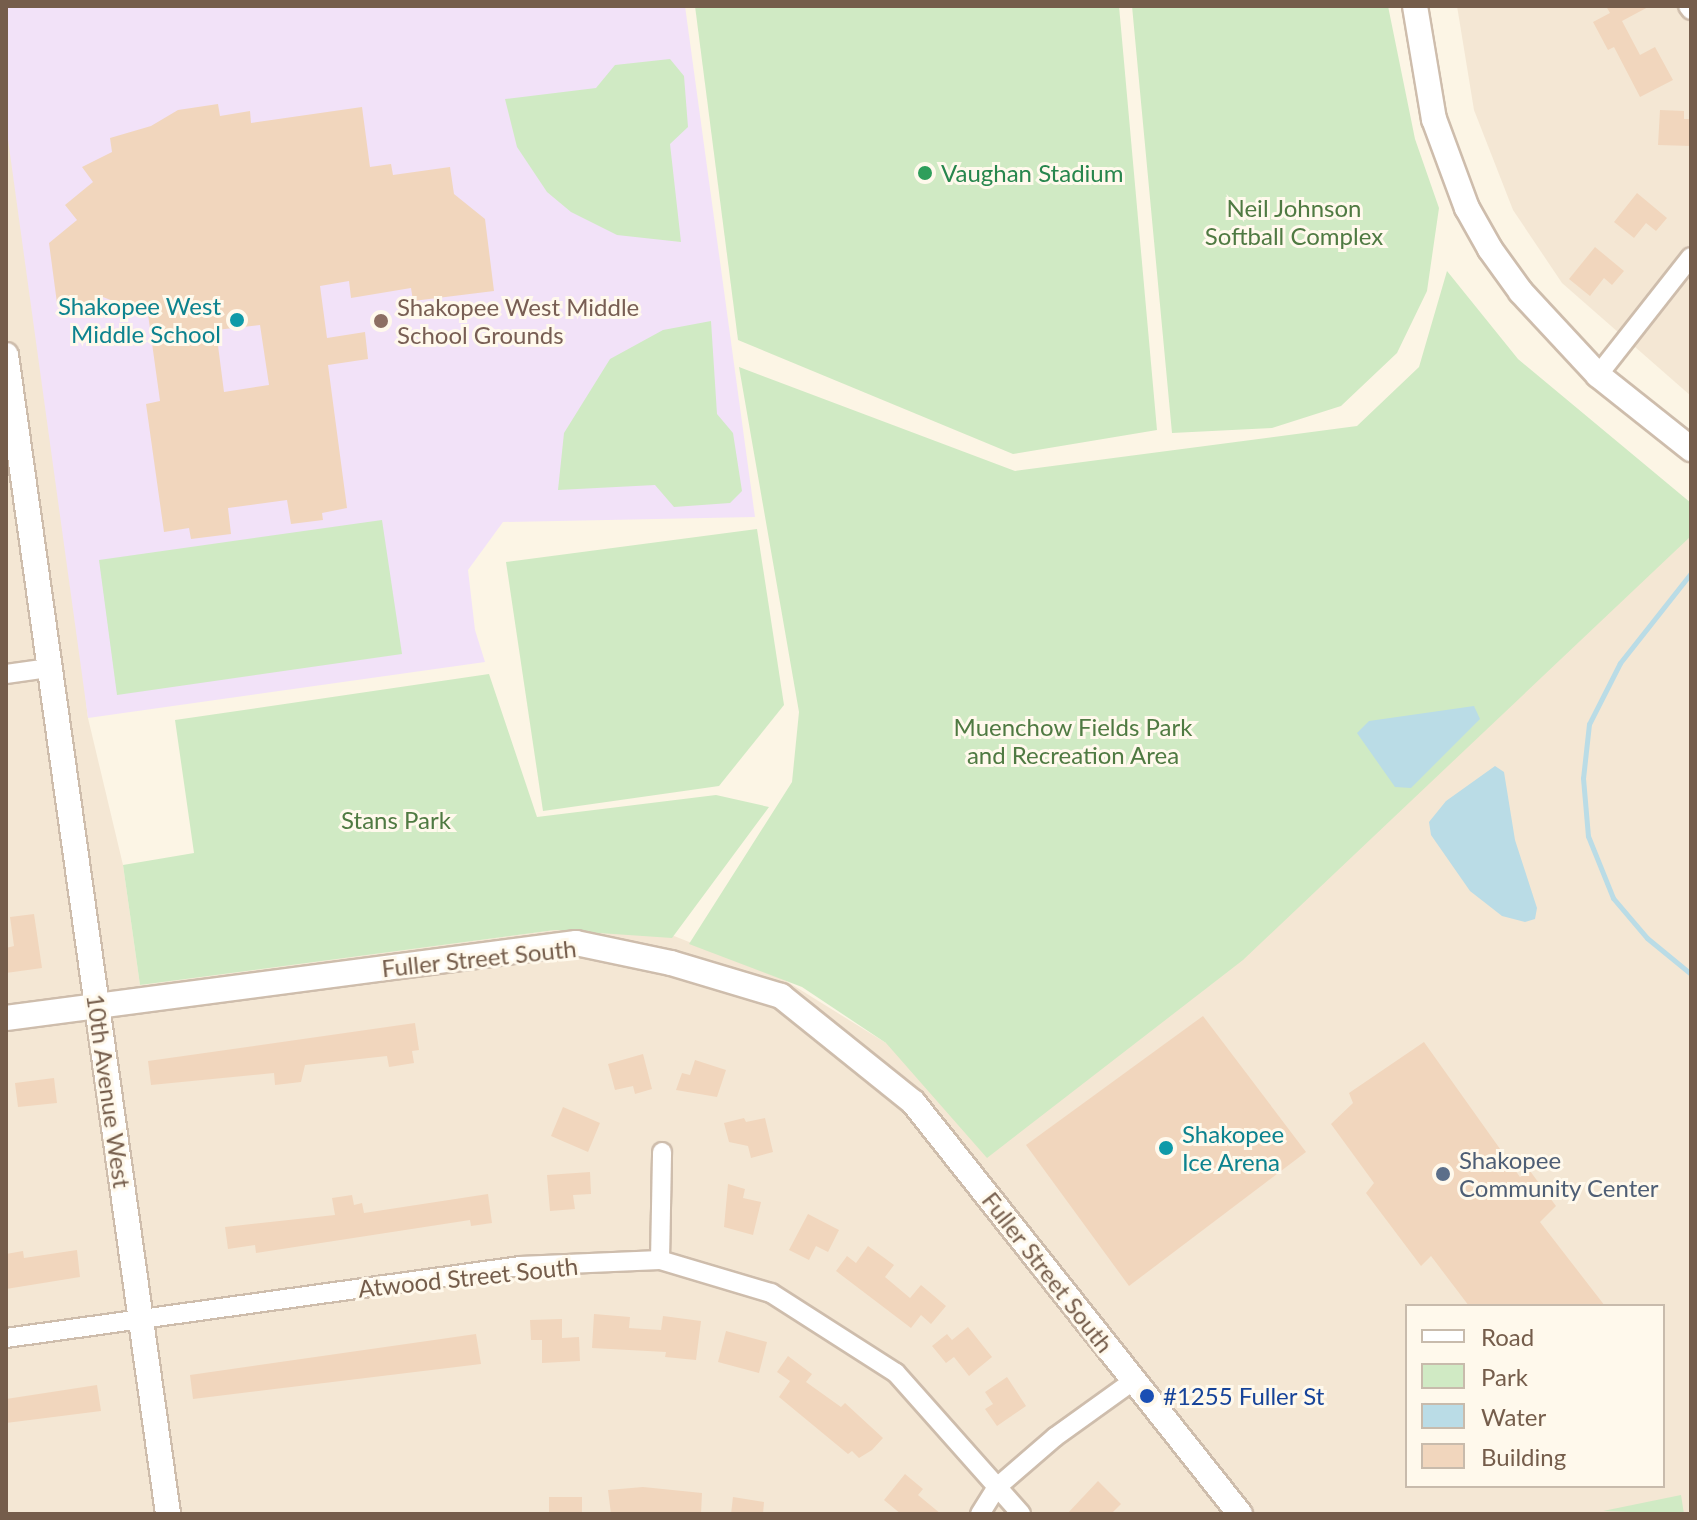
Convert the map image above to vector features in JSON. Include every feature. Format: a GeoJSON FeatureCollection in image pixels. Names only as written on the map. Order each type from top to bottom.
{"type":"FeatureCollection","features":[{"type":"Feature","properties":{"kind":"street"},"geometry":{"type":"LineString","coordinates":[[1415,6],[1434,119],[1467,208],[1521,292],[1598,375],[1691,449]]}},
{"type":"Feature","properties":{"kind":"street"},"geometry":{"type":"LineString","coordinates":[[1598,375],[1691,257]]}},
{"type":"Feature","properties":{"kind":"street","name":"10th Avenue West"},"geometry":{"type":"LineString","coordinates":[[6,355],[168,1514]]}},
{"type":"Feature","properties":{"kind":"street"},"geometry":{"type":"LineString","coordinates":[[6,674],[48,668]]}},
{"type":"Feature","properties":{"kind":"street","name":"Fuller Street South"},"geometry":{"type":"LineString","coordinates":[[6,1018],[97,1003],[576,943],[671,963],[781,996],[913,1102],[1240,1514]]}},
{"type":"Feature","properties":{"kind":"street"},"geometry":{"type":"LineString","coordinates":[[660,1260],[662,1152]]}},
{"type":"Feature","properties":{"kind":"street","name":"Atwood Street South"},"geometry":{"type":"LineString","coordinates":[[6,1338],[520,1266],[660,1260],[771,1293],[896,1373],[1021,1514]]}},
{"type":"Feature","properties":{"kind":"street"},"geometry":{"type":"LineString","coordinates":[[980,1514],[996,1488],[1055,1437],[1133,1381]]}},
{"type":"Feature","properties":{"kind":"shaded area"},"geometry":{"type":"Polygon","coordinates":[[[6,6],[88,718],[123,865],[140,985],[555,930],[674,936],[783,979],[886,1043],[1691,535],[1691,1514],[6,1514],[6,6]]]}},
{"type":"Feature","properties":{"kind":"shaded area","name":"Shakopee West Middle School Grounds"},"geometry":{"type":"Polygon","coordinates":[[[6,6],[685,6],[755,517],[503,522],[468,570],[475,630],[485,662],[88,718],[6,125],[6,6]]]}},
{"type":"Feature","properties":{"kind":"shaded area"},"geometry":{"type":"Polygon","coordinates":[[[1457,6],[1691,6],[1691,396],[1562,283],[1513,210],[1474,110],[1457,6]]]}},
{"type":"Feature","properties":{"kind":"green space","name":"Vaughan Stadium"},"geometry":{"type":"Polygon","coordinates":[[[695,6],[1119,6],[1157,430],[1013,454],[738,340],[695,6]]]}},
{"type":"Feature","properties":{"kind":"green space","name":"Neil Johnson Softball Complex"},"geometry":{"type":"Polygon","coordinates":[[[1132,6],[1388,6],[1415,139],[1439,208],[1427,291],[1397,353],[1341,406],[1272,428],[1172,433],[1132,6]]]}},
{"type":"Feature","properties":{"kind":"green space"},"geometry":{"type":"Polygon","coordinates":[[[670,59],[684,76],[688,127],[670,144],[681,242],[617,235],[571,212],[547,192],[517,147],[505,99],[596,88],[615,65],[670,59]]]}},
{"type":"Feature","properties":{"kind":"green space","name":"Muenchow Fields Park and Recreation Area"},"geometry":{"type":"Polygon","coordinates":[[[1447,271],[1518,359],[1691,503],[1691,536],[1243,960],[987,1158],[886,1043],[802,987],[689,944],[792,782],[799,712],[739,367],[1015,471],[1357,426],[1419,367],[1447,271]]]}},
{"type":"Feature","properties":{"kind":"green space"},"geometry":{"type":"Polygon","coordinates":[[[711,321],[717,414],[733,433],[742,491],[730,503],[674,507],[655,485],[558,490],[564,433],[610,359],[663,330],[711,321]]]}},
{"type":"Feature","properties":{"kind":"green space"},"geometry":{"type":"Polygon","coordinates":[[[382,520],[402,654],[117,695],[99,560],[382,520]]]}},
{"type":"Feature","properties":{"kind":"green space"},"geometry":{"type":"Polygon","coordinates":[[[757,529],[784,705],[719,786],[543,811],[506,562],[757,529]]]}},
{"type":"Feature","properties":{"kind":"green space","name":"Stans Park"},"geometry":{"type":"Polygon","coordinates":[[[489,674],[537,817],[716,795],[769,807],[672,938],[555,930],[140,985],[123,865],[194,853],[175,720],[489,674]]]}},
{"type":"Feature","properties":{"kind":"green space"},"geometry":{"type":"Polygon","coordinates":[[[1681,1495],[1684,1514],[1603,1511],[1681,1495]]]}},
{"type":"Feature","properties":{"kind":"water"},"geometry":{"type":"Polygon","coordinates":[[[1474,706],[1480,719],[1411,788],[1395,787],[1357,733],[1369,721],[1474,706]]]}},
{"type":"Feature","properties":{"kind":"water"},"geometry":{"type":"Polygon","coordinates":[[[1495,766],[1504,772],[1515,840],[1537,908],[1535,919],[1525,922],[1502,916],[1470,891],[1431,835],[1429,822],[1446,801],[1495,766]]]}},
{"type":"Feature","properties":{"kind":"building"},"geometry":{"type":"Polygon","coordinates":[[[1606,6],[1650,6],[1622,21],[1640,55],[1655,47],[1673,80],[1640,97],[1614,47],[1608,50],[1593,22],[1610,13],[1606,6]]]}},
{"type":"Feature","properties":{"kind":"building","name":"Shakopee West Middle School"},"geometry":{"type":"Polygon","coordinates":[[[218,104],[220,116],[250,111],[251,123],[362,107],[370,167],[391,164],[393,175],[450,167],[454,194],[485,219],[494,291],[413,301],[411,288],[351,298],[349,281],[320,286],[327,338],[365,332],[368,359],[328,365],[347,508],[322,513],[323,520],[291,524],[287,500],[228,508],[231,534],[191,539],[189,528],[164,532],[146,404],[160,401],[147,307],[133,309],[98,295],[89,316],[57,303],[49,243],[77,220],[65,205],[93,182],[82,167],[112,152],[110,138],[151,126],[178,110],[218,104]],[[260,325],[216,330],[224,392],[269,385],[260,325]]]}},
{"type":"Feature","properties":{"kind":"building"},"geometry":{"type":"Polygon","coordinates":[[[1660,110],[1684,111],[1684,119],[1691,119],[1691,146],[1658,145],[1660,110]]]}},
{"type":"Feature","properties":{"kind":"building"},"geometry":{"type":"Polygon","coordinates":[[[1637,193],[1667,218],[1656,231],[1646,223],[1634,238],[1614,222],[1637,193]]]}},
{"type":"Feature","properties":{"kind":"building"},"geometry":{"type":"Polygon","coordinates":[[[1595,247],[1624,271],[1612,285],[1604,278],[1590,296],[1569,279],[1595,247]]]}},
{"type":"Feature","properties":{"kind":"building"},"geometry":{"type":"Polygon","coordinates":[[[34,914],[42,968],[6,973],[6,948],[14,946],[10,917],[34,914]]]}},
{"type":"Feature","properties":{"kind":"building","name":"Shakopee Ice Arena"},"geometry":{"type":"Polygon","coordinates":[[[1203,1016],[1306,1152],[1129,1286],[1026,1145],[1203,1016]]]}},
{"type":"Feature","properties":{"kind":"building"},"geometry":{"type":"Polygon","coordinates":[[[415,1023],[419,1050],[412,1051],[414,1063],[389,1067],[387,1056],[305,1065],[301,1082],[275,1085],[274,1073],[151,1085],[148,1061],[415,1023]]]}},
{"type":"Feature","properties":{"kind":"building","name":"Shakopee Community Center"},"geometry":{"type":"Polygon","coordinates":[[[1424,1042],[1520,1177],[1530,1171],[1556,1206],[1540,1222],[1603,1304],[1467,1304],[1431,1256],[1421,1266],[1366,1193],[1374,1183],[1331,1124],[1353,1103],[1349,1093],[1424,1042]]]}},
{"type":"Feature","properties":{"kind":"building"},"geometry":{"type":"Polygon","coordinates":[[[643,1054],[652,1089],[635,1094],[633,1086],[615,1090],[608,1064],[643,1054]]]}},
{"type":"Feature","properties":{"kind":"building"},"geometry":{"type":"Polygon","coordinates":[[[695,1060],[726,1070],[717,1097],[676,1090],[682,1073],[690,1075],[695,1060]]]}},
{"type":"Feature","properties":{"kind":"building"},"geometry":{"type":"Polygon","coordinates":[[[54,1078],[57,1103],[18,1107],[15,1083],[54,1078]]]}},
{"type":"Feature","properties":{"kind":"building"},"geometry":{"type":"Polygon","coordinates":[[[563,1107],[600,1123],[588,1152],[551,1136],[563,1107]]]}},
{"type":"Feature","properties":{"kind":"building"},"geometry":{"type":"Polygon","coordinates":[[[744,1118],[746,1122],[765,1118],[773,1152],[751,1158],[748,1146],[729,1142],[724,1123],[744,1118]]]}},
{"type":"Feature","properties":{"kind":"building"},"geometry":{"type":"Polygon","coordinates":[[[590,1172],[591,1194],[573,1195],[575,1209],[550,1211],[547,1175],[590,1172]]]}},
{"type":"Feature","properties":{"kind":"building"},"geometry":{"type":"Polygon","coordinates":[[[728,1184],[745,1189],[743,1198],[761,1202],[753,1235],[724,1227],[728,1184]]]}},
{"type":"Feature","properties":{"kind":"building"},"geometry":{"type":"Polygon","coordinates":[[[488,1194],[492,1223],[471,1226],[470,1220],[256,1253],[255,1245],[228,1249],[225,1227],[335,1215],[332,1198],[352,1195],[354,1205],[362,1203],[364,1213],[488,1194]]]}},
{"type":"Feature","properties":{"kind":"building"},"geometry":{"type":"Polygon","coordinates":[[[808,1214],[839,1230],[828,1252],[816,1246],[809,1260],[789,1250],[808,1214]]]}},
{"type":"Feature","properties":{"kind":"building"},"geometry":{"type":"Polygon","coordinates":[[[868,1246],[894,1265],[885,1277],[910,1298],[921,1285],[946,1306],[931,1324],[921,1315],[911,1328],[836,1271],[847,1256],[856,1263],[868,1246]]]}},
{"type":"Feature","properties":{"kind":"building"},"geometry":{"type":"Polygon","coordinates":[[[77,1250],[80,1277],[6,1289],[6,1254],[23,1251],[24,1258],[77,1250]]]}},
{"type":"Feature","properties":{"kind":"building"},"geometry":{"type":"Polygon","coordinates":[[[594,1314],[630,1317],[629,1328],[661,1330],[663,1316],[701,1321],[696,1360],[665,1357],[666,1352],[592,1348],[594,1314]]]}},
{"type":"Feature","properties":{"kind":"building"},"geometry":{"type":"Polygon","coordinates":[[[562,1319],[562,1338],[579,1337],[580,1361],[542,1363],[542,1340],[531,1340],[530,1320],[562,1319]]]}},
{"type":"Feature","properties":{"kind":"building"},"geometry":{"type":"Polygon","coordinates":[[[968,1327],[992,1357],[969,1376],[954,1357],[946,1363],[932,1346],[947,1334],[952,1340],[968,1327]]]}},
{"type":"Feature","properties":{"kind":"building"},"geometry":{"type":"Polygon","coordinates":[[[726,1331],[767,1342],[759,1373],[718,1362],[726,1331]]]}},
{"type":"Feature","properties":{"kind":"building"},"geometry":{"type":"Polygon","coordinates":[[[476,1334],[481,1364],[193,1399],[190,1375],[476,1334]]]}},
{"type":"Feature","properties":{"kind":"building"},"geometry":{"type":"Polygon","coordinates":[[[788,1356],[812,1374],[806,1382],[841,1407],[845,1403],[883,1438],[872,1450],[859,1458],[852,1451],[848,1454],[779,1397],[790,1381],[777,1372],[788,1356]]]}},
{"type":"Feature","properties":{"kind":"building"},"geometry":{"type":"Polygon","coordinates":[[[1007,1377],[1026,1406],[997,1426],[985,1409],[993,1404],[985,1392],[1007,1377]]]}},
{"type":"Feature","properties":{"kind":"building"},"geometry":{"type":"Polygon","coordinates":[[[97,1385],[101,1411],[6,1423],[6,1399],[97,1385]]]}},
{"type":"Feature","properties":{"kind":"building"},"geometry":{"type":"Polygon","coordinates":[[[905,1474],[923,1489],[918,1495],[941,1514],[901,1514],[884,1500],[905,1474]]]}},
{"type":"Feature","properties":{"kind":"building"},"geometry":{"type":"Polygon","coordinates":[[[1098,1481],[1121,1504],[1111,1514],[1067,1514],[1098,1481]]]}},
{"type":"Feature","properties":{"kind":"building"},"geometry":{"type":"Polygon","coordinates":[[[643,1487],[702,1493],[701,1514],[611,1514],[608,1490],[643,1487]]]}},
{"type":"Feature","properties":{"kind":"building"},"geometry":{"type":"Polygon","coordinates":[[[549,1497],[582,1497],[582,1514],[549,1514],[549,1497]]]}},
{"type":"Feature","properties":{"kind":"building"},"geometry":{"type":"Polygon","coordinates":[[[733,1497],[764,1502],[763,1514],[731,1514],[733,1497]]]}},
{"type":"Feature","properties":{"kind":"waterway"},"geometry":{"type":"LineString","coordinates":[[1691,573],[1620,663],[1589,724],[1583,778],[1588,836],[1613,898],[1647,938],[1691,974]]}},
{"type":"Feature","properties":{"kind":"place","name":"Vaughan Stadium"},"geometry":{"type":"Point","coordinates":[925,173]}},
{"type":"Feature","properties":{"kind":"place","name":"Shakopee West Middle School"},"geometry":{"type":"Point","coordinates":[237,320]}},
{"type":"Feature","properties":{"kind":"place","name":"Shakopee West Middle School Grounds"},"geometry":{"type":"Point","coordinates":[381,321]}},
{"type":"Feature","properties":{"kind":"place","name":"Shakopee Ice Arena"},"geometry":{"type":"Point","coordinates":[1166,1148]}},
{"type":"Feature","properties":{"kind":"place","name":"Shakopee Community Center"},"geometry":{"type":"Point","coordinates":[1443,1174]}},
{"type":"Feature","properties":{"kind":"place","name":"#1255 Fuller St"},"geometry":{"type":"Point","coordinates":[1147,1396]}}]}
